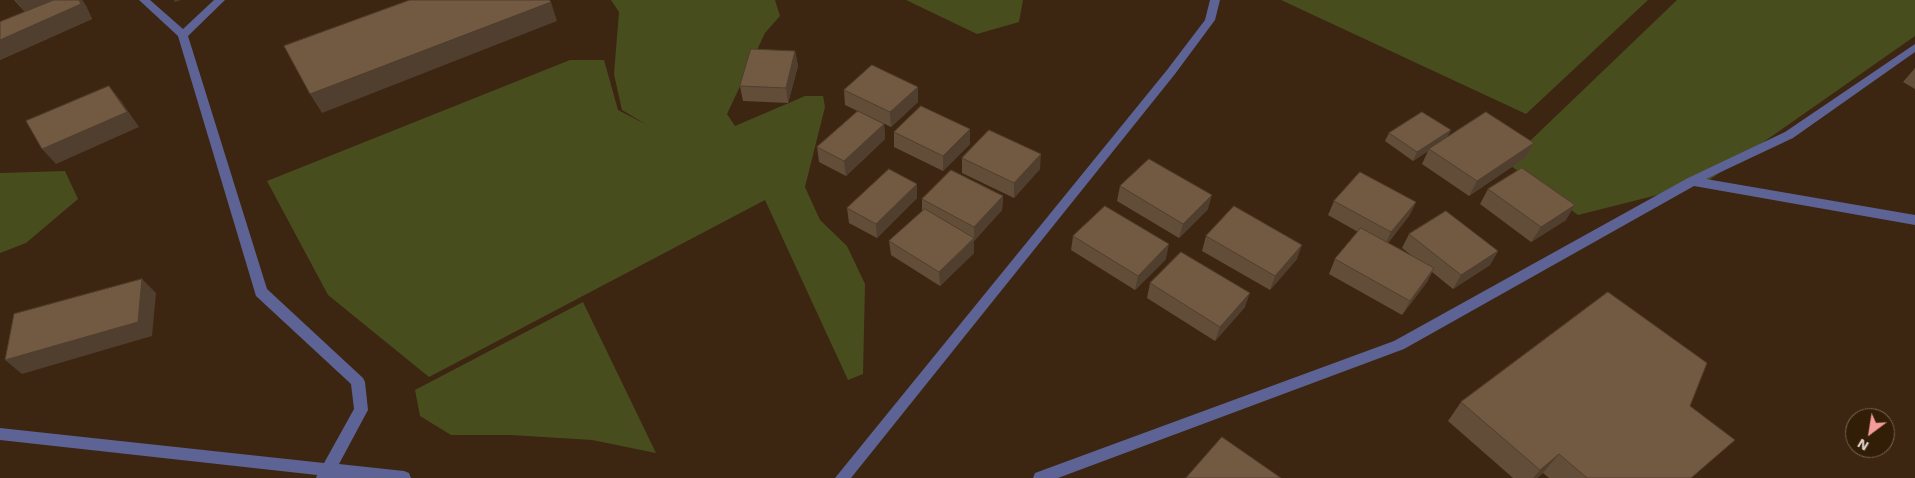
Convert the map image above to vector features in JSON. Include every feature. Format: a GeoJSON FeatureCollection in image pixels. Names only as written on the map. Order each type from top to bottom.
{"type":"FeatureCollection","features":[{"type":"Feature","properties":{"kind":"street"},"geometry":{"type":"LineString","coordinates":[[144,0],[183,35],[261,292],[358,382],[361,410],[325,474]]}},
{"type":"Feature","properties":{"kind":"street"},"geometry":{"type":"LineString","coordinates":[[183,35],[220,0]]}},
{"type":"Feature","properties":{"kind":"street"},"geometry":{"type":"LineString","coordinates":[[842,478],[1171,72],[1210,20],[1215,0]]}},
{"type":"Feature","properties":{"kind":"street"},"geometry":{"type":"LineString","coordinates":[[1040,478],[1399,344],[1692,181],[1789,135],[1915,47]]}},
{"type":"Feature","properties":{"kind":"street"},"geometry":{"type":"LineString","coordinates":[[1692,181],[1915,220]]}},
{"type":"Feature","properties":{"kind":"street"},"geometry":{"type":"LineString","coordinates":[[0,434],[325,474],[404,478]]}},
{"type":"Feature","properties":{"kind":"green space"},"geometry":{"type":"Polygon","coordinates":[[[611,0],[775,0],[780,16],[765,33],[727,114],[735,126],[805,96],[823,96],[825,107],[805,187],[820,220],[847,246],[865,284],[863,374],[848,380],[765,200],[429,377],[328,295],[267,181],[570,60],[604,60],[618,110],[647,125],[622,110],[614,74],[619,12],[611,0]]]}},
{"type":"Feature","properties":{"kind":"green space"},"geometry":{"type":"Polygon","coordinates":[[[906,0],[1023,0],[1019,22],[977,34],[906,0]]]}},
{"type":"Feature","properties":{"kind":"green space"},"geometry":{"type":"Polygon","coordinates":[[[1281,0],[1648,0],[1526,114],[1281,0]]]}},
{"type":"Feature","properties":{"kind":"green space"},"geometry":{"type":"Polygon","coordinates":[[[1677,0],[1915,0],[1915,36],[1705,183],[1578,215],[1507,163],[1677,0]]]}},
{"type":"Feature","properties":{"kind":"green space"},"geometry":{"type":"Polygon","coordinates":[[[65,171],[78,199],[26,243],[0,253],[0,173],[65,171]]]}},
{"type":"Feature","properties":{"kind":"green space"},"geometry":{"type":"Polygon","coordinates":[[[583,302],[656,453],[592,440],[511,435],[451,435],[420,416],[415,390],[583,302]]]}},
{"type":"Feature","properties":{"kind":"building"},"geometry":{"type":"Polygon","coordinates":[[[54,0],[79,0],[81,4],[0,40],[0,22],[54,0]]]}},
{"type":"Feature","properties":{"kind":"building"},"geometry":{"type":"Polygon","coordinates":[[[410,0],[549,0],[551,2],[310,94],[284,46],[410,0]]]}},
{"type":"Feature","properties":{"kind":"building"},"geometry":{"type":"Polygon","coordinates":[[[751,49],[795,51],[786,88],[740,86],[751,49]]]}},
{"type":"Feature","properties":{"kind":"building"},"geometry":{"type":"Polygon","coordinates":[[[872,65],[918,87],[890,112],[844,90],[872,65]]]}},
{"type":"Feature","properties":{"kind":"building"},"geometry":{"type":"Polygon","coordinates":[[[109,86],[127,112],[42,149],[26,121],[109,86]]]}},
{"type":"Feature","properties":{"kind":"building"},"geometry":{"type":"Polygon","coordinates":[[[921,106],[970,129],[943,156],[894,132],[921,106]]]}},
{"type":"Feature","properties":{"kind":"building"},"geometry":{"type":"Polygon","coordinates":[[[858,111],[884,124],[844,161],[817,147],[858,111]]]}},
{"type":"Feature","properties":{"kind":"building"},"geometry":{"type":"Polygon","coordinates":[[[1422,112],[1451,130],[1417,152],[1389,133],[1422,112]]]}},
{"type":"Feature","properties":{"kind":"building"},"geometry":{"type":"Polygon","coordinates":[[[1486,112],[1534,143],[1477,181],[1429,149],[1486,112]]]}},
{"type":"Feature","properties":{"kind":"building"},"geometry":{"type":"Polygon","coordinates":[[[989,130],[1041,154],[1014,183],[962,158],[989,130]]]}},
{"type":"Feature","properties":{"kind":"building"},"geometry":{"type":"Polygon","coordinates":[[[1149,159],[1212,195],[1183,224],[1120,186],[1149,159]]]}},
{"type":"Feature","properties":{"kind":"building"},"geometry":{"type":"Polygon","coordinates":[[[1522,168],[1575,205],[1541,227],[1488,189],[1522,168]]]}},
{"type":"Feature","properties":{"kind":"building"},"geometry":{"type":"Polygon","coordinates":[[[889,169],[917,184],[876,224],[847,208],[889,169]]]}},
{"type":"Feature","properties":{"kind":"building"},"geometry":{"type":"Polygon","coordinates":[[[951,170],[1003,196],[974,227],[922,199],[951,170]]]}},
{"type":"Feature","properties":{"kind":"building"},"geometry":{"type":"Polygon","coordinates":[[[1360,172],[1416,202],[1391,232],[1334,201],[1360,172]]]}},
{"type":"Feature","properties":{"kind":"building"},"geometry":{"type":"Polygon","coordinates":[[[1105,206],[1169,244],[1138,276],[1073,236],[1105,206]]]}},
{"type":"Feature","properties":{"kind":"building"},"geometry":{"type":"Polygon","coordinates":[[[1234,206],[1302,245],[1275,276],[1206,236],[1234,206]]]}},
{"type":"Feature","properties":{"kind":"building"},"geometry":{"type":"Polygon","coordinates":[[[925,209],[974,238],[939,272],[889,241],[925,209]]]}},
{"type":"Feature","properties":{"kind":"building"},"geometry":{"type":"Polygon","coordinates":[[[1446,211],[1498,251],[1461,275],[1409,234],[1446,211]]]}},
{"type":"Feature","properties":{"kind":"building"},"geometry":{"type":"Polygon","coordinates":[[[1361,228],[1434,268],[1410,301],[1335,259],[1361,228]]]}},
{"type":"Feature","properties":{"kind":"building"},"geometry":{"type":"Polygon","coordinates":[[[1181,252],[1250,293],[1220,327],[1150,283],[1181,252]]]}},
{"type":"Feature","properties":{"kind":"building"},"geometry":{"type":"Polygon","coordinates":[[[142,279],[138,322],[5,360],[14,314],[142,279]]]}},
{"type":"Feature","properties":{"kind":"building"},"geometry":{"type":"Polygon","coordinates":[[[1608,292],[1707,363],[1690,406],[1735,440],[1691,478],[1587,478],[1559,454],[1540,470],[1461,402],[1608,292]]]}},
{"type":"Feature","properties":{"kind":"building"},"geometry":{"type":"Polygon","coordinates":[[[1222,437],[1281,478],[1186,478],[1222,437]]]}}]}
